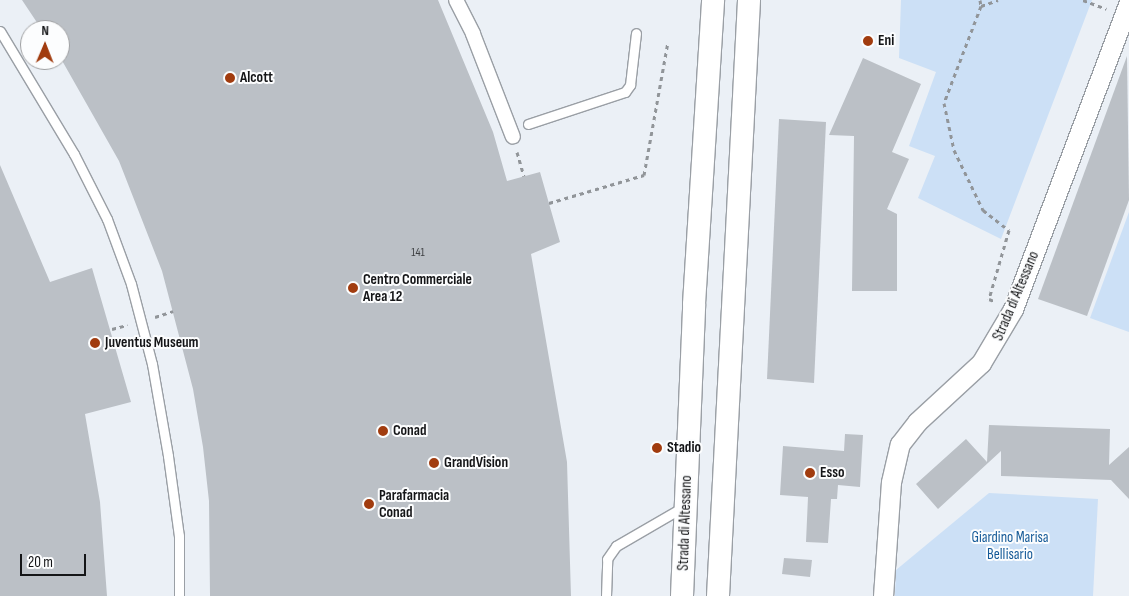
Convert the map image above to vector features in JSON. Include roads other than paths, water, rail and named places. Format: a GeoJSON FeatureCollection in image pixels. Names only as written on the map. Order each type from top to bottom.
{"type":"FeatureCollection","features":[{"type":"Feature","properties":{"kind":"street"},"geometry":{"type":"LineString","coordinates":[[456,0],[513,137]]}},
{"type":"Feature","properties":{"kind":"street","name":"Strada di Altessano"},"geometry":{"type":"LineString","coordinates":[[682,596],[685,505],[713,0]]}},
{"type":"Feature","properties":{"kind":"street"},"geometry":{"type":"LineString","coordinates":[[718,596],[749,0]]}},
{"type":"Feature","properties":{"kind":"street","name":"Strada di Altessano"},"geometry":{"type":"LineString","coordinates":[[883,596],[891,482],[900,444],[917,422],[981,363],[1013,309],[1129,2]]}},
{"type":"Feature","properties":{"kind":"lane"},"geometry":{"type":"LineString","coordinates":[[0,31],[78,162],[107,219],[131,284],[152,364],[168,456],[178,536],[179,596]]}},
{"type":"Feature","properties":{"kind":"lane"},"geometry":{"type":"LineString","coordinates":[[528,124],[625,92],[630,86],[636,33]]}},
{"type":"Feature","properties":{"kind":"lane"},"geometry":{"type":"LineString","coordinates":[[606,596],[607,559],[616,546],[685,505]]}},
{"type":"Feature","properties":{"kind":"place","name":"Eni"},"geometry":{"type":"Point","coordinates":[868,41]}},
{"type":"Feature","properties":{"kind":"place","name":"Alcott"},"geometry":{"type":"Point","coordinates":[230,78]}},
{"type":"Feature","properties":{"kind":"place","name":"Centro Commerciale Area 12"},"geometry":{"type":"Point","coordinates":[353,288]}},
{"type":"Feature","properties":{"kind":"place","name":"Juventus Museum"},"geometry":{"type":"Point","coordinates":[95,343]}},
{"type":"Feature","properties":{"kind":"place","name":"Conad"},"geometry":{"type":"Point","coordinates":[383,431]}},
{"type":"Feature","properties":{"kind":"place","name":"Stadio"},"geometry":{"type":"Point","coordinates":[657,448]}},
{"type":"Feature","properties":{"kind":"place","name":"GrandVision"},"geometry":{"type":"Point","coordinates":[434,463]}},
{"type":"Feature","properties":{"kind":"place","name":"Esso"},"geometry":{"type":"Point","coordinates":[810,473]}},
{"type":"Feature","properties":{"kind":"place","name":"Parafarmacia Conad"},"geometry":{"type":"Point","coordinates":[369,504]}},
{"type":"Feature","properties":{"kind":"park label","name":"Giardino Marisa Bellisario"},"geometry":{"type":"Point","coordinates":[1010,546]}}]}
